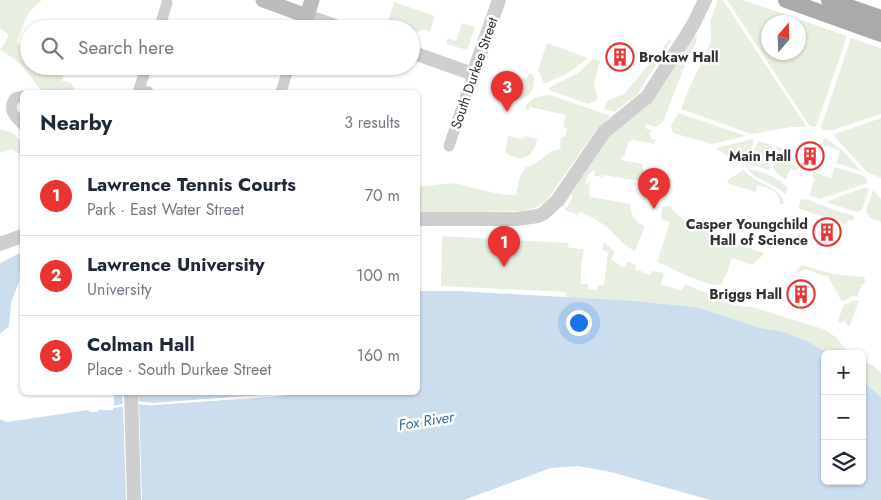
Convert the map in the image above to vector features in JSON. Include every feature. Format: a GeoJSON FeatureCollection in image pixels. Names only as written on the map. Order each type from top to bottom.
{"type":"FeatureCollection","features":[{"type":"Feature","properties":{"kind":"main road"},"geometry":{"type":"LineString","coordinates":[[263,0],[301,20]]}},
{"type":"Feature","properties":{"kind":"main road"},"geometry":{"type":"LineString","coordinates":[[306,20],[312,0]]}},
{"type":"Feature","properties":{"kind":"main road"},"geometry":{"type":"LineString","coordinates":[[786,0],[881,34]]}},
{"type":"Feature","properties":{"kind":"main road"},"geometry":{"type":"LineString","coordinates":[[829,0],[881,18]]}},
{"type":"Feature","properties":{"kind":"street","name":"South Durkee Street"},"geometry":{"type":"LineString","coordinates":[[449,146],[499,0]]}},
{"type":"Feature","properties":{"kind":"street"},"geometry":{"type":"LineString","coordinates":[[420,220],[517,219],[538,216],[544,213],[557,201],[604,132],[647,97],[693,25],[705,0]]}},
{"type":"Feature","properties":{"kind":"street"},"geometry":{"type":"LineString","coordinates":[[162,20],[167,3]]}},
{"type":"Feature","properties":{"kind":"street"},"geometry":{"type":"LineString","coordinates":[[420,55],[473,74]]}},
{"type":"Feature","properties":{"kind":"street"},"geometry":{"type":"LineString","coordinates":[[144,90],[146,75]]}},
{"type":"Feature","properties":{"kind":"street"},"geometry":{"type":"LineString","coordinates":[[282,90],[287,75]]}},
{"type":"Feature","properties":{"kind":"street"},"geometry":{"type":"LineString","coordinates":[[20,97],[15,98],[11,103],[13,115],[20,122]]}},
{"type":"Feature","properties":{"kind":"street"},"geometry":{"type":"LineString","coordinates":[[0,244],[20,237]]}},
{"type":"Feature","properties":{"kind":"street"},"geometry":{"type":"LineString","coordinates":[[131,395],[134,500]]}},
{"type":"Feature","properties":{"kind":"green space"},"geometry":{"type":"Polygon","coordinates":[[[0,0],[42,0],[29,12],[26,20],[20,20],[20,34],[17,41],[20,45],[20,65],[7,53],[0,50],[9,35],[0,28],[0,0]]]}},
{"type":"Feature","properties":{"kind":"green space"},"geometry":{"type":"Polygon","coordinates":[[[718,0],[723,0],[805,127],[792,127],[751,134],[681,109],[709,47],[711,38],[710,21],[718,0]]]}},
{"type":"Feature","properties":{"kind":"green space"},"geometry":{"type":"Polygon","coordinates":[[[727,0],[743,0],[786,15],[761,15],[761,52],[727,0]]]}},
{"type":"Feature","properties":{"kind":"green space"},"geometry":{"type":"Polygon","coordinates":[[[394,2],[435,16],[430,32],[422,29],[420,32],[420,20],[388,20],[394,2]]]}},
{"type":"Feature","properties":{"kind":"green space"},"geometry":{"type":"Polygon","coordinates":[[[806,22],[847,36],[816,127],[810,126],[767,60],[806,60],[806,22]]]}},
{"type":"Feature","properties":{"kind":"green space"},"geometry":{"type":"Polygon","coordinates":[[[462,23],[475,27],[467,50],[446,44],[448,38],[456,41],[462,23]]]}},
{"type":"Feature","properties":{"kind":"green space"},"geometry":{"type":"Polygon","coordinates":[[[694,36],[697,37],[696,43],[683,70],[663,122],[655,127],[646,124],[645,128],[653,131],[649,133],[652,140],[656,139],[654,144],[634,140],[629,141],[624,157],[622,156],[621,160],[642,164],[646,182],[603,175],[603,177],[594,176],[594,170],[589,174],[585,184],[587,185],[590,178],[589,195],[591,197],[630,204],[634,217],[645,226],[635,251],[603,224],[588,215],[579,212],[578,215],[565,210],[573,197],[571,194],[563,208],[562,205],[606,139],[647,106],[694,36]]]}},
{"type":"Feature","properties":{"kind":"green space"},"geometry":{"type":"Polygon","coordinates":[[[851,38],[881,48],[881,114],[833,130],[822,130],[821,127],[851,38]]]}},
{"type":"Feature","properties":{"kind":"green space"},"geometry":{"type":"Polygon","coordinates":[[[670,39],[671,41],[637,95],[614,112],[604,109],[607,101],[624,94],[670,39]]]}},
{"type":"Feature","properties":{"kind":"green space"},"geometry":{"type":"Polygon","coordinates":[[[547,43],[588,58],[568,73],[544,84],[538,70],[547,43]]]}},
{"type":"Feature","properties":{"kind":"green space"},"geometry":{"type":"Polygon","coordinates":[[[593,59],[600,61],[594,84],[598,100],[589,104],[551,91],[548,88],[578,73],[593,59]]]}},
{"type":"Feature","properties":{"kind":"green space"},"geometry":{"type":"Polygon","coordinates":[[[529,73],[534,75],[534,81],[529,95],[521,99],[511,98],[518,77],[527,79],[529,73]]]}},
{"type":"Feature","properties":{"kind":"green space"},"geometry":{"type":"Polygon","coordinates":[[[30,75],[60,75],[63,76],[62,81],[71,83],[75,90],[41,90],[30,75]]]}},
{"type":"Feature","properties":{"kind":"green space"},"geometry":{"type":"Polygon","coordinates":[[[550,95],[611,116],[596,130],[547,200],[537,207],[523,211],[420,213],[420,186],[457,184],[493,193],[516,195],[520,176],[526,167],[536,163],[551,152],[561,149],[561,137],[565,137],[567,128],[563,127],[566,115],[530,107],[529,111],[525,108],[536,98],[550,95]]]}},
{"type":"Feature","properties":{"kind":"green space"},"geometry":{"type":"Polygon","coordinates":[[[678,113],[746,136],[712,144],[673,133],[671,126],[678,113]]]}},
{"type":"Feature","properties":{"kind":"green space"},"geometry":{"type":"Polygon","coordinates":[[[881,118],[881,178],[867,172],[833,135],[881,118]]]}},
{"type":"Feature","properties":{"kind":"green space"},"geometry":{"type":"Polygon","coordinates":[[[0,129],[13,133],[20,140],[20,155],[12,149],[0,153],[0,129]]]}},
{"type":"Feature","properties":{"kind":"green space"},"geometry":{"type":"Polygon","coordinates":[[[508,136],[523,139],[524,136],[537,139],[534,149],[529,155],[518,158],[505,153],[508,136]]]}},
{"type":"Feature","properties":{"kind":"green space"},"geometry":{"type":"Polygon","coordinates":[[[825,137],[843,151],[861,171],[836,163],[840,151],[822,144],[825,137]]]}},
{"type":"Feature","properties":{"kind":"green space"},"geometry":{"type":"Polygon","coordinates":[[[753,139],[754,142],[744,163],[729,157],[716,148],[753,139]]]}},
{"type":"Feature","properties":{"kind":"green space"},"geometry":{"type":"Polygon","coordinates":[[[758,141],[772,145],[769,170],[748,164],[758,141]]]}},
{"type":"Feature","properties":{"kind":"green space"},"geometry":{"type":"Polygon","coordinates":[[[776,146],[784,149],[781,160],[798,167],[797,170],[790,169],[786,180],[777,173],[773,166],[776,146]]]}},
{"type":"Feature","properties":{"kind":"green space"},"geometry":{"type":"Polygon","coordinates":[[[835,167],[864,176],[868,183],[820,199],[809,195],[815,178],[812,177],[813,172],[831,178],[835,167]]]}},
{"type":"Feature","properties":{"kind":"green space"},"geometry":{"type":"Polygon","coordinates":[[[749,169],[765,173],[779,180],[787,187],[786,195],[752,174],[749,169]]]}},
{"type":"Feature","properties":{"kind":"green space"},"geometry":{"type":"Polygon","coordinates":[[[744,170],[778,193],[784,203],[780,205],[780,200],[774,191],[758,185],[755,192],[727,183],[729,179],[744,170]]]}},
{"type":"Feature","properties":{"kind":"green space"},"geometry":{"type":"Polygon","coordinates":[[[865,187],[869,189],[862,210],[856,212],[826,202],[865,187]]]}},
{"type":"Feature","properties":{"kind":"green space"},"geometry":{"type":"Polygon","coordinates":[[[873,190],[881,199],[881,222],[869,217],[866,211],[873,190]]]}},
{"type":"Feature","properties":{"kind":"green space"},"geometry":{"type":"Polygon","coordinates":[[[806,199],[854,216],[853,221],[848,220],[846,225],[798,208],[801,200],[806,199]]]}},
{"type":"Feature","properties":{"kind":"green space"},"geometry":{"type":"Polygon","coordinates":[[[669,206],[682,219],[729,241],[764,253],[763,255],[752,265],[732,258],[725,278],[723,278],[723,284],[717,285],[700,281],[657,262],[670,222],[661,219],[662,207],[669,206]]]}},
{"type":"Feature","properties":{"kind":"green space"},"geometry":{"type":"Polygon","coordinates":[[[442,236],[568,243],[569,248],[584,249],[581,265],[581,284],[588,284],[589,289],[597,290],[598,285],[604,285],[608,252],[602,249],[604,242],[615,252],[611,259],[624,268],[627,263],[631,262],[631,264],[636,265],[635,270],[650,275],[652,271],[664,273],[661,284],[681,291],[685,284],[735,305],[756,308],[823,329],[836,337],[846,350],[822,350],[809,342],[781,331],[761,328],[696,307],[634,301],[566,298],[566,292],[441,286],[442,236]]]}},
{"type":"Feature","properties":{"kind":"green space"},"geometry":{"type":"Polygon","coordinates":[[[802,265],[833,274],[864,277],[866,282],[861,285],[862,288],[857,297],[854,296],[842,302],[827,275],[824,276],[806,269],[795,273],[802,265]]]}},
{"type":"Feature","properties":{"kind":"green space"},"geometry":{"type":"Polygon","coordinates":[[[855,300],[859,301],[849,327],[844,321],[840,323],[838,320],[844,305],[855,300]]]}},
{"type":"Feature","properties":{"kind":"green space"},"geometry":{"type":"Polygon","coordinates":[[[866,363],[874,366],[881,373],[881,397],[866,384],[866,363]]]}},
{"type":"Feature","properties":{"kind":"water"},"geometry":{"type":"Polygon","coordinates":[[[20,253],[20,279],[11,303],[9,326],[0,334],[0,263],[20,253]]]}},
{"type":"Feature","properties":{"kind":"water","name":"Fox River"},"geometry":{"type":"Polygon","coordinates":[[[420,291],[459,291],[634,301],[696,307],[761,328],[781,331],[809,342],[822,350],[821,485],[866,485],[866,384],[881,397],[881,500],[710,500],[611,472],[578,466],[551,468],[464,500],[0,500],[0,419],[7,422],[88,410],[90,412],[98,412],[98,410],[113,410],[113,408],[134,404],[152,405],[283,395],[420,395],[420,291]]]}},
{"type":"Feature","properties":{"kind":"water"},"geometry":{"type":"Polygon","coordinates":[[[114,395],[267,395],[153,403],[134,401],[114,406],[114,395]]]}},
{"type":"Feature","properties":{"kind":"pier"},"geometry":{"type":"Polygon","coordinates":[[[122,395],[138,395],[139,402],[153,403],[283,395],[152,405],[139,404],[142,500],[126,500],[123,406],[114,408],[114,406],[123,404],[122,395]]]}},
{"type":"Feature","properties":{"kind":"place","name":"Brokaw Hall"},"geometry":{"type":"Point","coordinates":[620,57]}},
{"type":"Feature","properties":{"kind":"place","name":"Colman Hall"},"geometry":{"type":"Point","coordinates":[507,112]}},
{"type":"Feature","properties":{"kind":"place","name":"Main Hall"},"geometry":{"type":"Point","coordinates":[810,156]}},
{"type":"Feature","properties":{"kind":"place","name":"Lawrence University"},"geometry":{"type":"Point","coordinates":[654,209]}},
{"type":"Feature","properties":{"kind":"place","name":"Casper Youngchild Hall of Science"},"geometry":{"type":"Point","coordinates":[827,232]}},
{"type":"Feature","properties":{"kind":"place","name":"Lawrence Tennis Courts"},"geometry":{"type":"Point","coordinates":[504,267]}},
{"type":"Feature","properties":{"kind":"place","name":"Briggs Hall"},"geometry":{"type":"Point","coordinates":[801,294]}}]}
